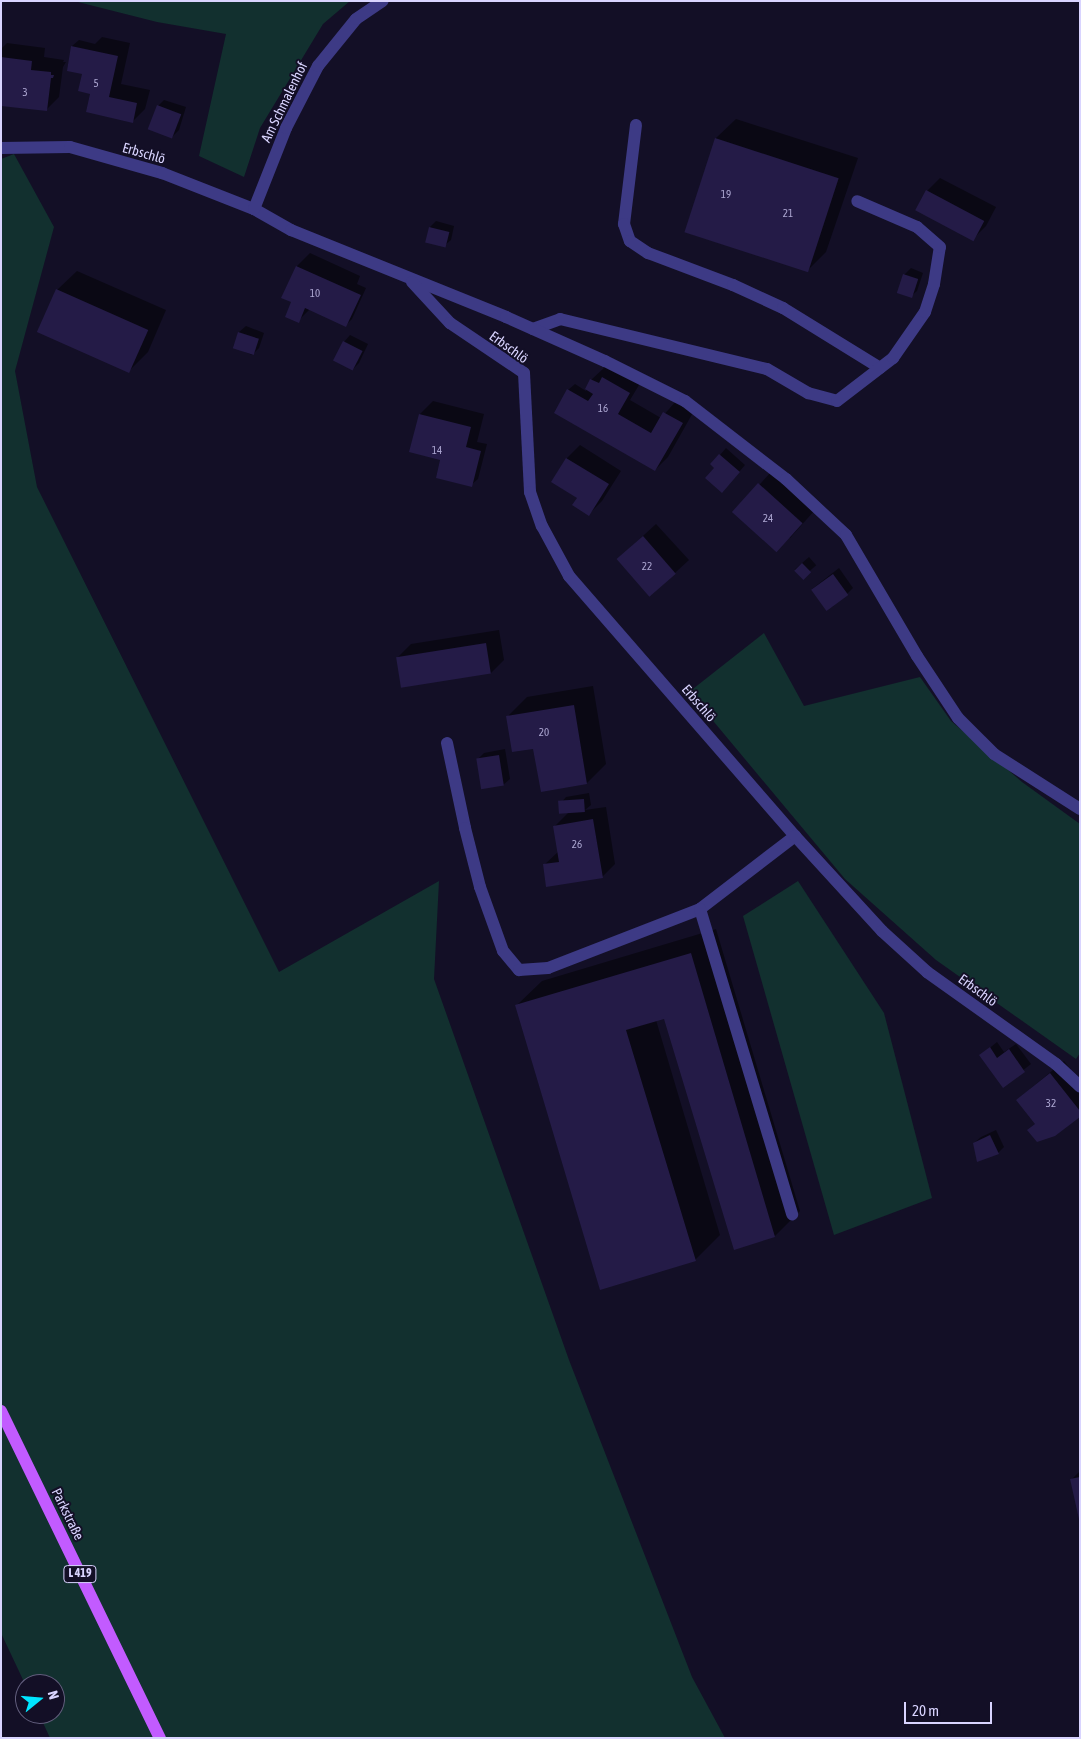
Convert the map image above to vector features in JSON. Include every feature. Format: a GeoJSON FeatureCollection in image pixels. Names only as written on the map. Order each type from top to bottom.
{"type":"FeatureCollection","features":[{"type":"Feature","properties":{"kind":"main road","name":"Parkstraße"},"geometry":{"type":"LineString","coordinates":[[1,1411],[160,1738]]}},
{"type":"Feature","properties":{"kind":"street","name":"Am Schmalenhof"},"geometry":{"type":"LineString","coordinates":[[254,209],[286,128],[318,66],[356,19],[382,1]]}},
{"type":"Feature","properties":{"kind":"street"},"geometry":{"type":"LineString","coordinates":[[636,125],[624,224],[630,241],[648,253],[733,285],[783,308],[880,368]]}},
{"type":"Feature","properties":{"kind":"street","name":"Erbschlö"},"geometry":{"type":"LineString","coordinates":[[1,148],[70,148],[162,173],[254,209],[291,230],[605,360],[685,401],[786,480],[846,535],[917,656],[958,718],[994,754],[1080,809]]}},
{"type":"Feature","properties":{"kind":"street"},"geometry":{"type":"LineString","coordinates":[[533,329],[560,319],[766,369],[808,393],[837,401],[893,358],[925,312],[934,284],[940,247],[916,227],[858,201]]}},
{"type":"Feature","properties":{"kind":"street","name":"Erbschlö"},"geometry":{"type":"LineString","coordinates":[[408,278],[450,323],[524,373],[530,492],[542,526],[569,576],[795,836],[882,932],[927,972],[1056,1064],[1080,1086]]}},
{"type":"Feature","properties":{"kind":"street"},"geometry":{"type":"LineString","coordinates":[[447,743],[464,828],[480,887],[503,951],[519,970],[548,968],[700,908],[795,836]]}},
{"type":"Feature","properties":{"kind":"street"},"geometry":{"type":"LineString","coordinates":[[700,908],[792,1214]]}},
{"type":"Feature","properties":{"kind":"green space"},"geometry":{"type":"Polygon","coordinates":[[[74,1],[350,1],[323,24],[260,128],[244,177],[199,156],[226,34],[157,22],[74,1]]]}},
{"type":"Feature","properties":{"kind":"green space"},"geometry":{"type":"Polygon","coordinates":[[[14,154],[54,227],[15,371],[37,487],[279,972],[439,881],[434,979],[569,1360],[692,1677],[725,1738],[50,1738],[44,1724],[65,1724],[65,1674],[20,1674],[1,1633],[1,159],[14,154]]]}},
{"type":"Feature","properties":{"kind":"green space"},"geometry":{"type":"Polygon","coordinates":[[[764,633],[804,706],[920,677],[951,721],[1022,782],[1080,824],[1080,1053],[1076,1059],[936,960],[845,879],[689,692],[764,633]]]}},
{"type":"Feature","properties":{"kind":"green space"},"geometry":{"type":"Polygon","coordinates":[[[798,881],[884,1013],[932,1198],[834,1235],[743,916],[798,881]]]}},
{"type":"Feature","properties":{"kind":"building"},"geometry":{"type":"Polygon","coordinates":[[[71,46],[118,56],[109,97],[137,103],[133,123],[86,112],[90,94],[78,91],[82,74],[67,71],[71,46]]]}},
{"type":"Feature","properties":{"kind":"building"},"geometry":{"type":"Polygon","coordinates":[[[1,57],[32,61],[31,70],[51,72],[51,75],[54,75],[51,78],[47,111],[1,106],[1,57]]]}},
{"type":"Feature","properties":{"kind":"building"},"geometry":{"type":"Polygon","coordinates":[[[157,105],[181,114],[172,139],[148,129],[157,105]]]}},
{"type":"Feature","properties":{"kind":"building"},"geometry":{"type":"Polygon","coordinates":[[[715,138],[839,178],[808,272],[684,232],[715,138]]]}},
{"type":"Feature","properties":{"kind":"building"},"geometry":{"type":"Polygon","coordinates":[[[926,190],[984,221],[973,241],[915,210],[926,190]]]}},
{"type":"Feature","properties":{"kind":"building"},"geometry":{"type":"Polygon","coordinates":[[[429,227],[449,232],[446,248],[425,243],[429,227]]]}},
{"type":"Feature","properties":{"kind":"building"},"geometry":{"type":"Polygon","coordinates":[[[296,266],[361,295],[346,327],[305,308],[299,323],[285,317],[291,302],[281,298],[296,266]]]}},
{"type":"Feature","properties":{"kind":"building"},"geometry":{"type":"Polygon","coordinates":[[[903,274],[918,279],[912,298],[897,293],[903,274]]]}},
{"type":"Feature","properties":{"kind":"building"},"geometry":{"type":"Polygon","coordinates":[[[56,289],[148,330],[129,373],[37,332],[56,289]]]}},
{"type":"Feature","properties":{"kind":"building"},"geometry":{"type":"Polygon","coordinates":[[[238,332],[259,339],[254,355],[233,348],[238,332]]]}},
{"type":"Feature","properties":{"kind":"building"},"geometry":{"type":"Polygon","coordinates":[[[343,341],[363,351],[353,371],[333,361],[343,341]]]}},
{"type":"Feature","properties":{"kind":"building"},"geometry":{"type":"Polygon","coordinates":[[[602,377],[630,393],[618,414],[651,433],[663,412],[683,423],[655,471],[554,413],[567,389],[588,401],[593,394],[585,389],[590,379],[599,383],[602,377]]]}},
{"type":"Feature","properties":{"kind":"building"},"geometry":{"type":"Polygon","coordinates":[[[419,414],[471,427],[466,447],[481,451],[472,487],[436,478],[440,460],[409,452],[419,414]]]}},
{"type":"Feature","properties":{"kind":"building"},"geometry":{"type":"Polygon","coordinates":[[[719,454],[740,472],[722,493],[705,478],[714,468],[710,464],[719,454]]]}},
{"type":"Feature","properties":{"kind":"building"},"geometry":{"type":"Polygon","coordinates":[[[566,458],[609,484],[589,516],[572,505],[577,498],[551,482],[566,458]]]}},
{"type":"Feature","properties":{"kind":"building"},"geometry":{"type":"Polygon","coordinates":[[[758,483],[803,523],[776,552],[732,512],[758,483]]]}},
{"type":"Feature","properties":{"kind":"building"},"geometry":{"type":"Polygon","coordinates":[[[643,536],[676,574],[649,597],[617,559],[643,536]]]}},
{"type":"Feature","properties":{"kind":"building"},"geometry":{"type":"Polygon","coordinates":[[[802,563],[811,572],[803,580],[794,571],[802,563]]]}},
{"type":"Feature","properties":{"kind":"building"},"geometry":{"type":"Polygon","coordinates":[[[833,574],[848,595],[826,611],[811,590],[833,574]]]}},
{"type":"Feature","properties":{"kind":"building"},"geometry":{"type":"Polygon","coordinates":[[[486,643],[491,674],[401,688],[396,657],[486,643]]]}},
{"type":"Feature","properties":{"kind":"building"},"geometry":{"type":"Polygon","coordinates":[[[574,705],[587,784],[541,792],[533,749],[512,752],[506,716],[574,705]]]}},
{"type":"Feature","properties":{"kind":"building"},"geometry":{"type":"Polygon","coordinates":[[[499,755],[504,786],[481,789],[476,759],[499,755]]]}},
{"type":"Feature","properties":{"kind":"building"},"geometry":{"type":"Polygon","coordinates":[[[584,799],[585,812],[559,814],[558,801],[584,799]]]}},
{"type":"Feature","properties":{"kind":"building"},"geometry":{"type":"Polygon","coordinates":[[[593,819],[603,878],[546,887],[543,864],[559,862],[553,826],[593,819]]]}},
{"type":"Feature","properties":{"kind":"building"},"geometry":{"type":"Polygon","coordinates":[[[691,953],[775,1237],[734,1250],[664,1019],[626,1030],[696,1261],[600,1290],[515,1005],[691,953]]]}},
{"type":"Feature","properties":{"kind":"building"},"geometry":{"type":"Polygon","coordinates":[[[990,1047],[997,1058],[1009,1049],[1025,1072],[1003,1088],[979,1055],[990,1047]]]}},
{"type":"Feature","properties":{"kind":"building"},"geometry":{"type":"Polygon","coordinates":[[[1050,1073],[1080,1111],[1080,1117],[1055,1136],[1037,1142],[1027,1130],[1035,1124],[1016,1100],[1050,1073]]]}},
{"type":"Feature","properties":{"kind":"building"},"geometry":{"type":"Polygon","coordinates":[[[990,1135],[999,1154],[977,1162],[973,1143],[990,1135]]]}},
{"type":"Feature","properties":{"kind":"building"},"geometry":{"type":"Polygon","coordinates":[[[1080,1477],[1080,1519],[1079,1519],[1070,1479],[1080,1477]]]}}]}
